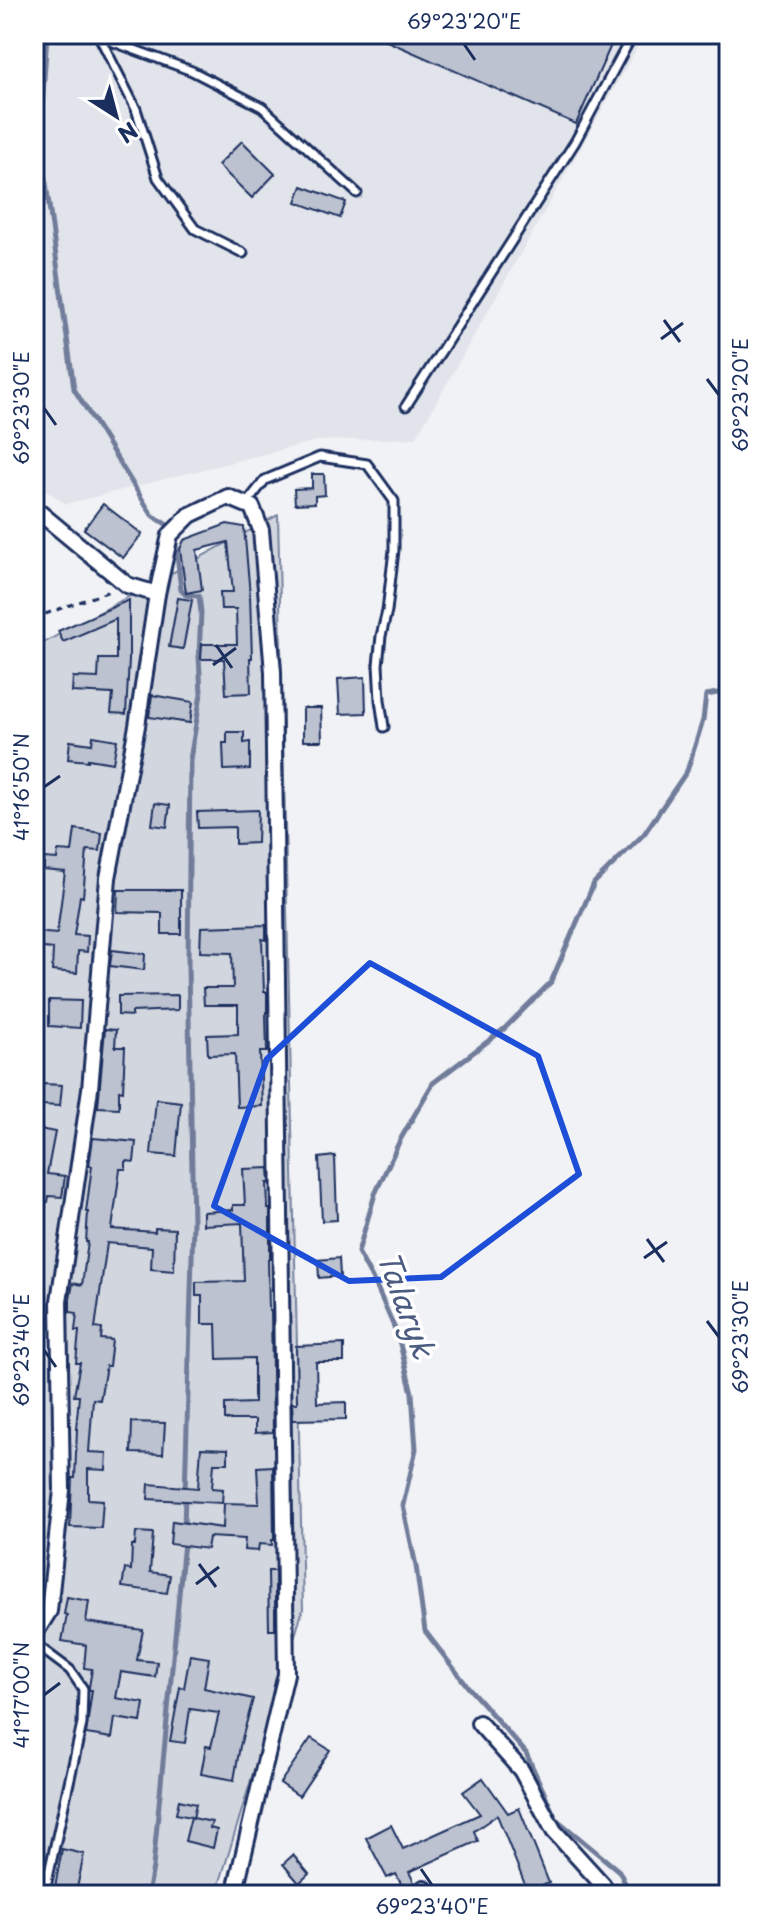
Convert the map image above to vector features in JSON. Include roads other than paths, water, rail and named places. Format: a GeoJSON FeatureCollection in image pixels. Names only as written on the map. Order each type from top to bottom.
{"type":"FeatureCollection","features":[{"type":"Feature","properties":{"kind":"street"},"geometry":{"type":"LineString","coordinates":[[34,1635],[49,1611],[62,1490],[59,1301],[90,1089],[108,878],[170,535],[190,515],[228,497],[252,507],[261,530],[273,672],[286,1674],[234,1895]]}},
{"type":"Feature","properties":{"kind":"street"},"geometry":{"type":"LineString","coordinates":[[34,508],[127,585],[157,594]]}},
{"type":"Feature","properties":{"kind":"street"},"geometry":{"type":"LineString","coordinates":[[479,1723],[521,1770],[554,1831],[603,1885],[607,1895]]}},
{"type":"Feature","properties":{"kind":"lane"},"geometry":{"type":"LineString","coordinates":[[406,406],[575,142],[633,34]]}},
{"type":"Feature","properties":{"kind":"lane"},"geometry":{"type":"LineString","coordinates":[[99,36],[192,71],[262,107],[357,193]]}},
{"type":"Feature","properties":{"kind":"lane"},"geometry":{"type":"LineString","coordinates":[[99,36],[136,109],[158,178],[195,229],[243,253]]}},
{"type":"Feature","properties":{"kind":"lane"},"geometry":{"type":"LineString","coordinates":[[246,504],[265,480],[320,457],[367,464],[394,501],[394,550],[378,665],[384,727]]}},
{"type":"Feature","properties":{"kind":"lane"},"geometry":{"type":"LineString","coordinates":[[34,1643],[70,1670],[83,1689],[82,1724],[44,1895]]}},
{"type":"Feature","properties":{"kind":"waterway"},"geometry":{"type":"LineString","coordinates":[[47,34],[40,139],[74,389],[152,515],[172,528]]}},
{"type":"Feature","properties":{"kind":"waterway"},"geometry":{"type":"LineString","coordinates":[[175,537],[181,590],[186,595],[199,596],[201,612],[201,694],[190,760],[188,965],[193,1223],[184,1528]]}},
{"type":"Feature","properties":{"kind":"waterway","name":"Talaryk"},"geometry":{"type":"LineString","coordinates":[[631,1895],[619,1871],[556,1819],[526,1753],[468,1687],[425,1631],[403,1505],[416,1449],[412,1393],[398,1336],[358,1252],[375,1194],[400,1140],[433,1083],[504,1029],[551,982],[594,883],[644,834],[687,771],[703,720],[706,695],[729,691]]}},
{"type":"Feature","properties":{"kind":"waterway"},"geometry":{"type":"LineString","coordinates":[[148,1895],[184,1542]]}}]}
